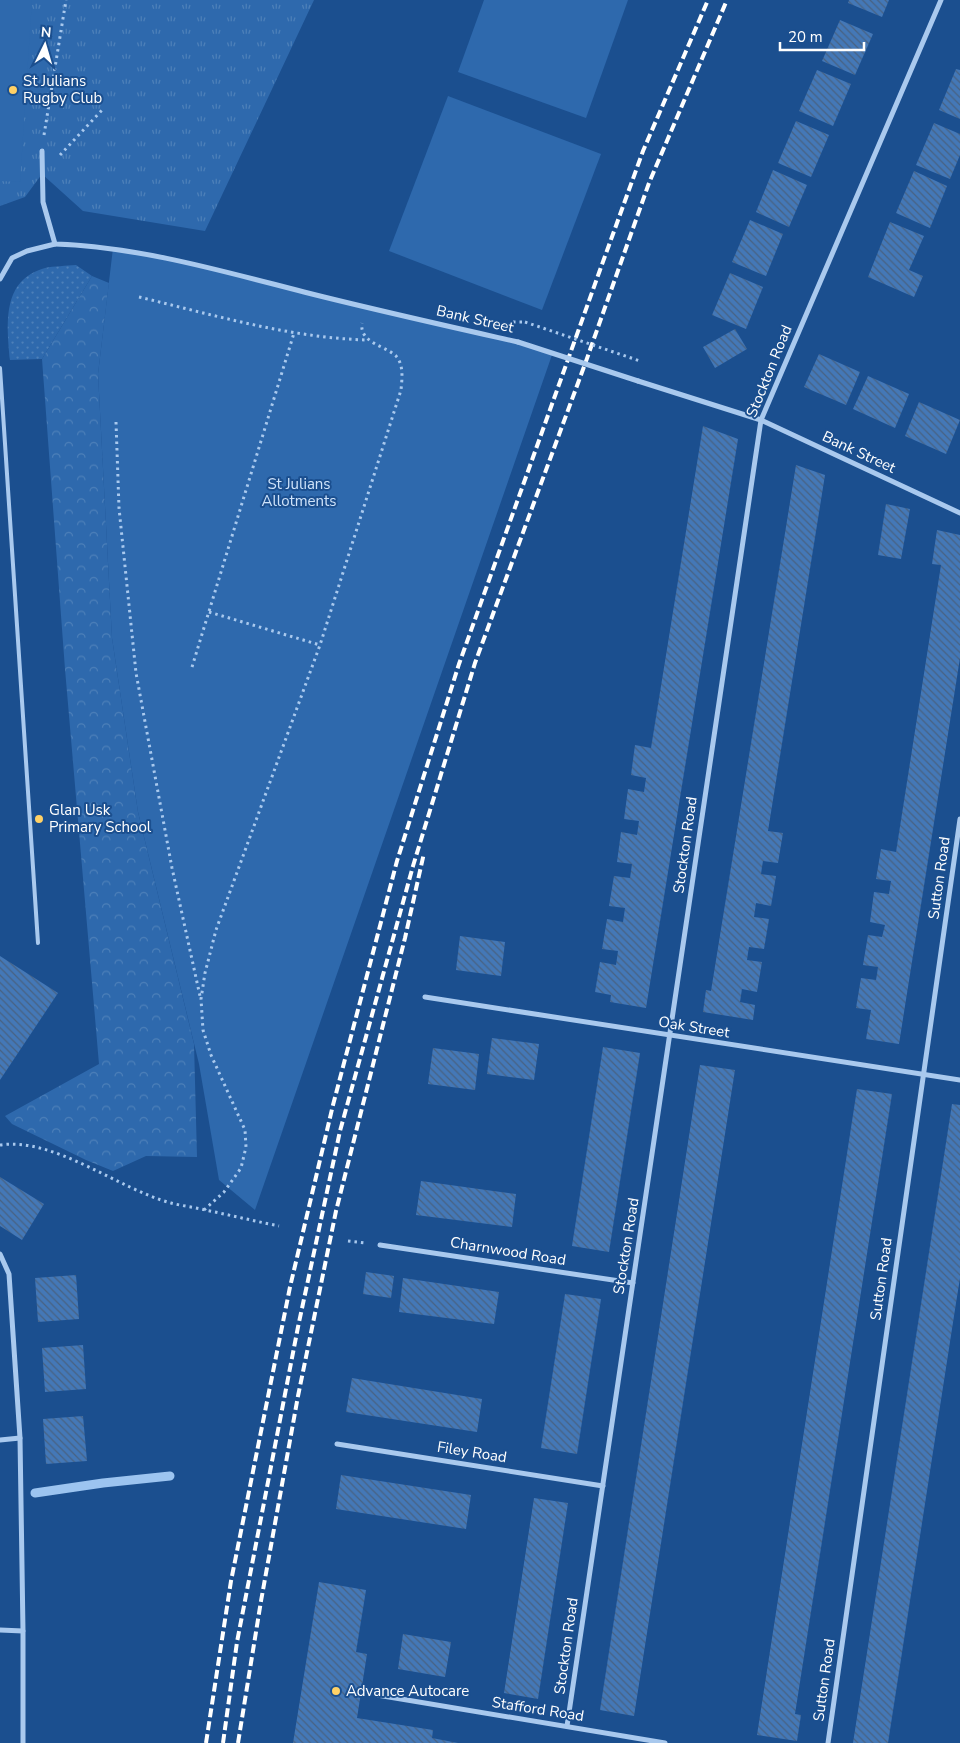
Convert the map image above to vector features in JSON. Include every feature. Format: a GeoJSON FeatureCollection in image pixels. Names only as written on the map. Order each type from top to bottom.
{"type":"FeatureCollection","features":[{"type":"Feature","properties":{"kind":"street","name":"Stockton Road"},"geometry":{"type":"LineString","coordinates":[[567,1726],[760,420],[940,0]]}},
{"type":"Feature","properties":{"kind":"street"},"geometry":{"type":"LineString","coordinates":[[42,151],[43,202],[55,244]]}},
{"type":"Feature","properties":{"kind":"street","name":"Bank Street"},"geometry":{"type":"LineString","coordinates":[[0,279],[12,258],[27,251],[55,244],[113,248],[190,263],[365,307],[518,342],[760,420],[960,513]]}},
{"type":"Feature","properties":{"kind":"street","name":"Sutton Road"},"geometry":{"type":"LineString","coordinates":[[828,1743],[960,818]]}},
{"type":"Feature","properties":{"kind":"street","name":"Oak Street"},"geometry":{"type":"LineString","coordinates":[[425,997],[960,1080]]}},
{"type":"Feature","properties":{"kind":"street","name":"Charnwood Road"},"geometry":{"type":"LineString","coordinates":[[380,1245],[633,1283]]}},
{"type":"Feature","properties":{"kind":"street"},"geometry":{"type":"LineString","coordinates":[[0,1254],[8,1274],[20,1438],[23,1743]]}},
{"type":"Feature","properties":{"kind":"street"},"geometry":{"type":"LineString","coordinates":[[0,1440],[20,1438]]}},
{"type":"Feature","properties":{"kind":"street","name":"Filey Road"},"geometry":{"type":"LineString","coordinates":[[337,1444],[603,1486]]}},
{"type":"Feature","properties":{"kind":"street"},"geometry":{"type":"LineString","coordinates":[[0,1630],[23,1632]]}},
{"type":"Feature","properties":{"kind":"street","name":"Stafford Road"},"geometry":{"type":"LineString","coordinates":[[377,1695],[665,1743]]}},
{"type":"Feature","properties":{"kind":"lane"},"geometry":{"type":"LineString","coordinates":[[0,368],[38,943]]}},
{"type":"Feature","properties":{"kind":"path"},"geometry":{"type":"LineString","coordinates":[[42,151],[66,0]]}},
{"type":"Feature","properties":{"kind":"path"},"geometry":{"type":"LineString","coordinates":[[42,174],[102,110]]}},
{"type":"Feature","properties":{"kind":"path"},"geometry":{"type":"LineString","coordinates":[[139,298],[294,334],[368,340],[396,356],[402,368],[401,390],[320,645],[216,930],[205,973],[201,999]]}},
{"type":"Feature","properties":{"kind":"path"},"geometry":{"type":"LineString","coordinates":[[365,307],[361,327],[368,340]]}},
{"type":"Feature","properties":{"kind":"path"},"geometry":{"type":"LineString","coordinates":[[524,322],[644,363]]}},
{"type":"Feature","properties":{"kind":"path"},"geometry":{"type":"LineString","coordinates":[[192,667],[294,334]]}},
{"type":"Feature","properties":{"kind":"path"},"geometry":{"type":"LineString","coordinates":[[116,422],[119,508],[136,673],[172,868],[201,999],[203,1030],[211,1055],[245,1130],[246,1147],[240,1168],[224,1192],[204,1210]]}},
{"type":"Feature","properties":{"kind":"path"},"geometry":{"type":"LineString","coordinates":[[209,612],[320,645]]}},
{"type":"Feature","properties":{"kind":"path"},"geometry":{"type":"LineString","coordinates":[[0,1145],[20,1144],[49,1151],[66,1157],[135,1190],[171,1203],[279,1226]]}},
{"type":"Feature","properties":{"kind":"green space"},"geometry":{"type":"Polygon","coordinates":[[[0,0],[314,0],[205,231],[83,211],[42,174],[25,197],[0,206],[0,0]]]}},
{"type":"Feature","properties":{"kind":"green space","name":"St Julians Rugby Club"},"geometry":{"type":"Polygon","coordinates":[[[0,0],[32,0],[20,182],[0,181],[0,0]]]}},
{"type":"Feature","properties":{"kind":"green space"},"geometry":{"type":"Polygon","coordinates":[[[484,0],[628,0],[586,118],[458,72],[484,0]]]}},
{"type":"Feature","properties":{"kind":"green space"},"geometry":{"type":"Polygon","coordinates":[[[448,96],[601,154],[542,310],[389,251],[448,96]]]}},
{"type":"Feature","properties":{"kind":"green space","name":"St Julians Allotments"},"geometry":{"type":"Polygon","coordinates":[[[113,248],[190,263],[553,352],[255,1210],[219,1180],[199,1064],[138,812],[112,638],[98,374],[113,248]]]}},
{"type":"Feature","properties":{"kind":"green space"},"geometry":{"type":"Polygon","coordinates":[[[76,265],[92,276],[42,359],[10,360],[8,319],[14,293],[31,274],[45,268],[76,265]]]}},
{"type":"Feature","properties":{"kind":"green space"},"geometry":{"type":"Polygon","coordinates":[[[92,276],[109,283],[98,374],[112,638],[138,812],[194,1044],[197,1157],[146,1156],[113,1171],[12,1124],[5,1116],[99,1064],[65,669],[42,359],[92,276]]]}},
{"type":"Feature","properties":{"kind":"building"},"geometry":{"type":"Polygon","coordinates":[[[849,0],[889,0],[882,17],[848,3],[849,0]]]}},
{"type":"Feature","properties":{"kind":"building"},"geometry":{"type":"Polygon","coordinates":[[[840,20],[873,34],[855,75],[822,61],[840,20]]]}},
{"type":"Feature","properties":{"kind":"building"},"geometry":{"type":"Polygon","coordinates":[[[956,69],[960,70],[960,119],[939,110],[956,69]]]}},
{"type":"Feature","properties":{"kind":"building"},"geometry":{"type":"Polygon","coordinates":[[[817,70],[851,84],[833,126],[799,111],[817,70]]]}},
{"type":"Feature","properties":{"kind":"building"},"geometry":{"type":"Polygon","coordinates":[[[796,121],[829,135],[811,177],[778,163],[796,121]]]}},
{"type":"Feature","properties":{"kind":"building"},"geometry":{"type":"Polygon","coordinates":[[[934,123],[960,134],[960,155],[950,179],[916,165],[934,123]]]}},
{"type":"Feature","properties":{"kind":"building"},"geometry":{"type":"Polygon","coordinates":[[[773,170],[807,185],[789,227],[756,212],[773,170]]]}},
{"type":"Feature","properties":{"kind":"building"},"geometry":{"type":"Polygon","coordinates":[[[914,171],[947,186],[930,228],[896,213],[914,171]]]}},
{"type":"Feature","properties":{"kind":"building"},"geometry":{"type":"Polygon","coordinates":[[[750,220],[783,234],[766,276],[732,262],[750,220]]]}},
{"type":"Feature","properties":{"kind":"building"},"geometry":{"type":"Polygon","coordinates":[[[890,222],[924,236],[909,270],[923,276],[914,297],[868,277],[890,222]]]}},
{"type":"Feature","properties":{"kind":"building"},"geometry":{"type":"Polygon","coordinates":[[[730,273],[763,287],[746,329],[712,315],[730,273]]]}},
{"type":"Feature","properties":{"kind":"building"},"geometry":{"type":"Polygon","coordinates":[[[735,329],[747,349],[715,368],[703,347],[735,329]]]}},
{"type":"Feature","properties":{"kind":"building"},"geometry":{"type":"Polygon","coordinates":[[[819,354],[860,372],[846,405],[804,387],[819,354]]]}},
{"type":"Feature","properties":{"kind":"building"},"geometry":{"type":"Polygon","coordinates":[[[868,376],[909,394],[895,428],[853,409],[868,376]]]}},
{"type":"Feature","properties":{"kind":"building"},"geometry":{"type":"Polygon","coordinates":[[[919,402],[960,420],[946,454],[905,436],[919,402]]]}},
{"type":"Feature","properties":{"kind":"building"},"geometry":{"type":"Polygon","coordinates":[[[703,426],[738,439],[646,1008],[610,1002],[611,995],[595,992],[600,962],[616,965],[618,951],[602,949],[607,919],[623,922],[625,908],[609,906],[614,876],[630,878],[632,864],[617,862],[621,832],[637,835],[639,821],[624,819],[628,789],[644,792],[646,778],[631,775],[635,745],[651,748],[703,426]]]}},
{"type":"Feature","properties":{"kind":"building"},"geometry":{"type":"Polygon","coordinates":[[[796,465],[825,475],[768,831],[783,833],[778,863],[763,861],[762,867],[761,874],[776,876],[771,906],[756,903],[754,917],[769,919],[764,949],[749,947],[748,953],[747,960],[762,962],[757,992],[742,989],[740,1002],[755,1005],[753,1020],[703,1012],[706,990],[711,991],[796,465]]]}},
{"type":"Feature","properties":{"kind":"building"},"geometry":{"type":"Polygon","coordinates":[[[886,504],[910,509],[901,559],[878,555],[886,504]]]}},
{"type":"Feature","properties":{"kind":"building"},"geometry":{"type":"Polygon","coordinates":[[[937,530],[960,535],[960,658],[899,1044],[866,1039],[871,1010],[856,1008],[861,978],[876,980],[878,967],[863,965],[868,935],[882,937],[885,925],[870,922],[874,892],[889,894],[891,881],[876,879],[881,849],[896,852],[941,565],[932,564],[937,530]]]}},
{"type":"Feature","properties":{"kind":"building"},"geometry":{"type":"Polygon","coordinates":[[[460,936],[505,942],[501,976],[456,970],[460,936]]]}},
{"type":"Feature","properties":{"kind":"building"},"geometry":{"type":"Polygon","coordinates":[[[0,956],[58,993],[0,1080],[0,956]]]}},
{"type":"Feature","properties":{"kind":"building"},"geometry":{"type":"Polygon","coordinates":[[[492,1038],[539,1044],[534,1080],[487,1074],[492,1038]]]}},
{"type":"Feature","properties":{"kind":"building"},"geometry":{"type":"Polygon","coordinates":[[[603,1047],[640,1053],[609,1252],[572,1246],[603,1047]]]}},
{"type":"Feature","properties":{"kind":"building"},"geometry":{"type":"Polygon","coordinates":[[[433,1048],[479,1054],[475,1090],[428,1084],[433,1048]]]}},
{"type":"Feature","properties":{"kind":"building"},"geometry":{"type":"Polygon","coordinates":[[[700,1065],[735,1070],[634,1716],[600,1710],[700,1065]]]}},
{"type":"Feature","properties":{"kind":"building"},"geometry":{"type":"Polygon","coordinates":[[[857,1089],[892,1094],[795,1714],[801,1715],[797,1741],[757,1735],[857,1089]]]}},
{"type":"Feature","properties":{"kind":"building"},"geometry":{"type":"Polygon","coordinates":[[[952,1104],[960,1105],[960,1278],[888,1743],[853,1743],[952,1104]]]}},
{"type":"Feature","properties":{"kind":"building"},"geometry":{"type":"Polygon","coordinates":[[[0,1177],[44,1204],[22,1240],[0,1226],[0,1177]]]}},
{"type":"Feature","properties":{"kind":"building"},"geometry":{"type":"Polygon","coordinates":[[[421,1181],[516,1194],[512,1227],[416,1215],[421,1181]]]}},
{"type":"Feature","properties":{"kind":"building"},"geometry":{"type":"Polygon","coordinates":[[[366,1272],[394,1276],[391,1298],[363,1294],[366,1272]]]}},
{"type":"Feature","properties":{"kind":"building"},"geometry":{"type":"Polygon","coordinates":[[[76,1275],[79,1319],[38,1322],[35,1278],[76,1275]]]}},
{"type":"Feature","properties":{"kind":"building"},"geometry":{"type":"Polygon","coordinates":[[[403,1278],[499,1292],[494,1324],[399,1312],[403,1278]]]}},
{"type":"Feature","properties":{"kind":"building"},"geometry":{"type":"Polygon","coordinates":[[[565,1294],[601,1299],[577,1454],[541,1448],[565,1294]]]}},
{"type":"Feature","properties":{"kind":"building"},"geometry":{"type":"Polygon","coordinates":[[[83,1345],[86,1389],[45,1392],[42,1348],[83,1345]]]}},
{"type":"Feature","properties":{"kind":"building"},"geometry":{"type":"Polygon","coordinates":[[[352,1378],[482,1399],[477,1432],[346,1412],[352,1378]]]}},
{"type":"Feature","properties":{"kind":"building"},"geometry":{"type":"Polygon","coordinates":[[[83,1416],[87,1461],[46,1464],[43,1419],[83,1416]]]}},
{"type":"Feature","properties":{"kind":"building"},"geometry":{"type":"Polygon","coordinates":[[[341,1475],[471,1495],[466,1529],[336,1509],[341,1475]]]}},
{"type":"Feature","properties":{"kind":"building"},"geometry":{"type":"Polygon","coordinates":[[[534,1498],[568,1503],[538,1699],[504,1693],[534,1498]]]}},
{"type":"Feature","properties":{"kind":"building"},"geometry":{"type":"Polygon","coordinates":[[[319,1582],[366,1590],[356,1652],[367,1654],[357,1718],[433,1730],[432,1738],[458,1743],[293,1743],[319,1582]]]}},
{"type":"Feature","properties":{"kind":"building"},"geometry":{"type":"Polygon","coordinates":[[[403,1634],[451,1642],[445,1677],[398,1669],[403,1634]]]}},
{"type":"Feature","properties":{"kind":"waterway"},"geometry":{"type":"LineString","coordinates":[[35,1493],[170,1476]]}},
{"type":"Feature","properties":{"kind":"railway"},"geometry":{"type":"LineString","coordinates":[[206,1743],[231,1581],[290,1287],[333,1105],[397,861],[459,664],[600,270],[643,151],[708,0]]}},
{"type":"Feature","properties":{"kind":"railway"},"geometry":{"type":"LineString","coordinates":[[223,1743],[237,1642],[298,1327],[340,1131],[413,866],[475,663],[585,364],[649,183],[727,0]]}},
{"type":"Feature","properties":{"kind":"railway"},"geometry":{"type":"LineString","coordinates":[[238,1743],[261,1601],[298,1396],[336,1211],[405,938],[424,853]]}},
{"type":"Feature","properties":{"kind":"place","name":"St Julians Rugby Club"},"geometry":{"type":"Point","coordinates":[13,90]}},
{"type":"Feature","properties":{"kind":"place","name":"Glan Usk Primary School"},"geometry":{"type":"Point","coordinates":[39,819]}},
{"type":"Feature","properties":{"kind":"place","name":"Advance Autocare"},"geometry":{"type":"Point","coordinates":[336,1691]}}]}
